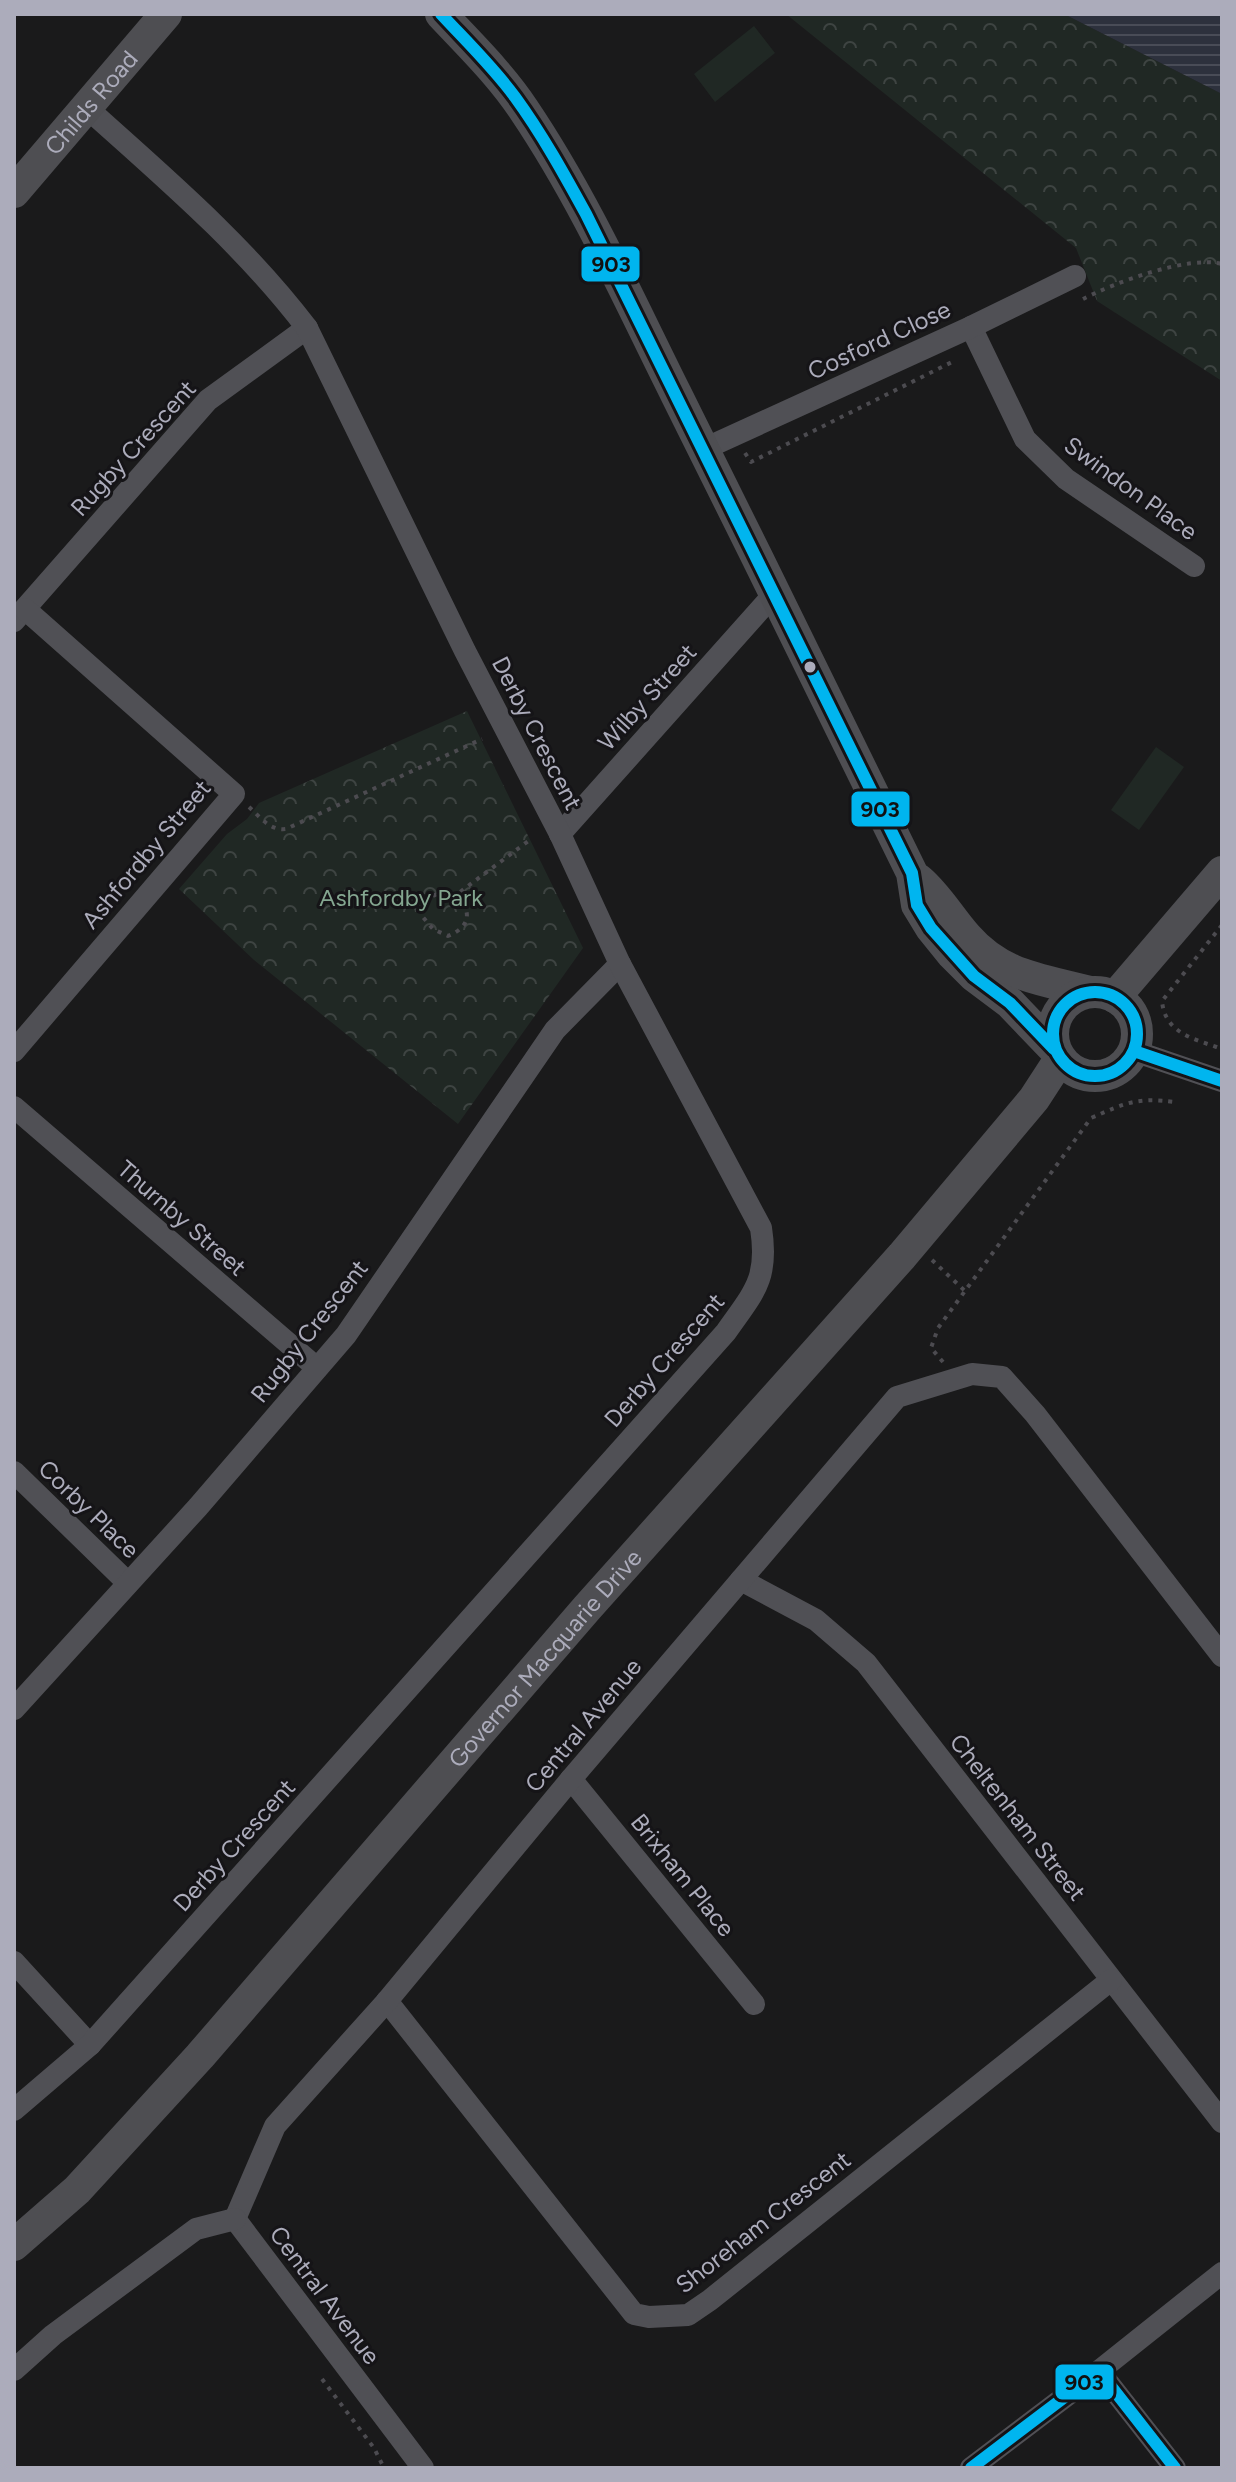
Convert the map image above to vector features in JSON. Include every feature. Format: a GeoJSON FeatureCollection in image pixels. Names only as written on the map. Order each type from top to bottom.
{"type":"FeatureCollection","features":[{"type":"Feature","properties":{"kind":"main road","name":"Childs Road"},"geometry":{"type":"LineString","coordinates":[[14,192],[166,14]]}},
{"type":"Feature","properties":{"kind":"main road"},"geometry":{"type":"LineString","coordinates":[[441,14],[488,64],[523,108],[559,165],[704,449],[912,873],[917,905],[931,928],[974,976],[1010,1003],[1069,1069],[1080,1075],[1106,1076],[1127,1062],[1134,1051],[1137,1026],[1125,1004],[1102,994],[1026,977],[994,961],[968,938],[935,893],[912,873]]}},
{"type":"Feature","properties":{"kind":"main road"},"geometry":{"type":"LineString","coordinates":[[1057,1054],[1053,1024],[1066,1002],[1077,995],[1102,994],[1222,872]]}},
{"type":"Feature","properties":{"kind":"main road","name":"Governor Macquarie Drive"},"geometry":{"type":"LineString","coordinates":[[14,2245],[77,2190],[200,2056],[587,1608],[902,1256],[1034,1099],[1057,1054]]}},
{"type":"Feature","properties":{"kind":"street","name":"Derby Crescent"},"geometry":{"type":"LineString","coordinates":[[14,2110],[90,2045],[726,1332],[758,1285],[764,1259],[761,1228],[620,964],[560,834],[465,651],[307,328],[274,285],[226,234],[87,108]]}},
{"type":"Feature","properties":{"kind":"street","name":"Cosford Close"},"geometry":{"type":"LineString","coordinates":[[704,449],[1075,276]]}},
{"type":"Feature","properties":{"kind":"street","name":"Swindon Place"},"geometry":{"type":"LineString","coordinates":[[971,327],[1025,439],[1066,479],[1194,566]]}},
{"type":"Feature","properties":{"kind":"street","name":"Rugby Crescent"},"geometry":{"type":"LineString","coordinates":[[20,615],[208,400],[307,328]]}},
{"type":"Feature","properties":{"kind":"street","name":"Wilby Street"},"geometry":{"type":"LineString","coordinates":[[560,834],[774,594]]}},
{"type":"Feature","properties":{"kind":"street","name":"Ashfordby Street"},"geometry":{"type":"LineString","coordinates":[[14,1051],[234,794],[20,615]]}},
{"type":"Feature","properties":{"kind":"street","name":"Rugby Crescent"},"geometry":{"type":"LineString","coordinates":[[14,1709],[198,1507],[346,1335],[555,1030],[620,964]]}},
{"type":"Feature","properties":{"kind":"street"},"geometry":{"type":"LineString","coordinates":[[1134,1051],[1222,1081]]}},
{"type":"Feature","properties":{"kind":"street","name":"Thurnby Street"},"geometry":{"type":"LineString","coordinates":[[14,1107],[317,1368]]}},
{"type":"Feature","properties":{"kind":"street","name":"Central Avenue"},"geometry":{"type":"LineString","coordinates":[[423,2468],[235,2219],[275,2126],[387,2001],[571,1779],[897,1397],[972,1374],[1002,1377],[1035,1414],[1222,1656]]}},
{"type":"Feature","properties":{"kind":"street","name":"Corby Place"},"geometry":{"type":"LineString","coordinates":[[14,1472],[128,1583]]}},
{"type":"Feature","properties":{"kind":"street","name":"Cheltenham Street"},"geometry":{"type":"LineString","coordinates":[[741,1580],[816,1620],[866,1663],[1222,2122]]}},
{"type":"Feature","properties":{"kind":"street","name":"Brixham Place"},"geometry":{"type":"LineString","coordinates":[[571,1779],[754,2004]]}},
{"type":"Feature","properties":{"kind":"street"},"geometry":{"type":"LineString","coordinates":[[14,1962],[90,2045]]}},
{"type":"Feature","properties":{"kind":"street","name":"Shoreham Crescent"},"geometry":{"type":"LineString","coordinates":[[387,2001],[634,2314],[649,2317],[688,2315],[710,2300],[1111,1980]]}},
{"type":"Feature","properties":{"kind":"street"},"geometry":{"type":"LineString","coordinates":[[14,2370],[53,2335],[196,2229],[235,2219]]}},
{"type":"Feature","properties":{"kind":"street"},"geometry":{"type":"LineString","coordinates":[[971,2468],[1222,2273]]}},
{"type":"Feature","properties":{"kind":"street"},"geometry":{"type":"LineString","coordinates":[[1099,2371],[1175,2468]]}},
{"type":"Feature","properties":{"kind":"path"},"geometry":{"type":"LineString","coordinates":[[1099,291],[1160,269],[1200,262],[1222,264]]}},
{"type":"Feature","properties":{"kind":"path"},"geometry":{"type":"LineString","coordinates":[[751,462],[956,360]]}},
{"type":"Feature","properties":{"kind":"path"},"geometry":{"type":"LineString","coordinates":[[234,794],[269,825],[277,830],[286,829],[482,739]]}},
{"type":"Feature","properties":{"kind":"path"},"geometry":{"type":"LineString","coordinates":[[456,895],[531,839]]}},
{"type":"Feature","properties":{"kind":"path"},"geometry":{"type":"LineString","coordinates":[[438,893],[456,895],[464,903],[466,918],[459,932],[448,936],[426,923],[422,907],[438,893]]}},
{"type":"Feature","properties":{"kind":"path"},"geometry":{"type":"LineString","coordinates":[[1222,925],[1162,1001],[1163,1012],[1175,1030],[1222,1049]]}},
{"type":"Feature","properties":{"kind":"path"},"geometry":{"type":"LineString","coordinates":[[947,1367],[931,1348],[938,1328],[1091,1118],[1123,1104],[1148,1099],[1175,1102]]}},
{"type":"Feature","properties":{"kind":"path"},"geometry":{"type":"LineString","coordinates":[[930,1258],[965,1291]]}},
{"type":"Feature","properties":{"kind":"path"},"geometry":{"type":"LineString","coordinates":[[322,2379],[374,2448],[384,2468]]}},
{"type":"Feature","properties":{"kind":"green space"},"geometry":{"type":"Polygon","coordinates":[[[786,14],[1064,14],[1222,94],[1222,381],[1097,301],[1076,248],[786,14]]]}},
{"type":"Feature","properties":{"kind":"green space"},"geometry":{"type":"Polygon","coordinates":[[[754,26],[775,53],[715,102],[694,74],[754,26]]]}},
{"type":"Feature","properties":{"kind":"green space","name":"Ashfordby Park"},"geometry":{"type":"Polygon","coordinates":[[[467,711],[583,948],[458,1124],[254,960],[179,889],[259,803],[467,711]]]}},
{"type":"Feature","properties":{"kind":"green space"},"geometry":{"type":"Polygon","coordinates":[[[1156,747],[1184,767],[1139,830],[1111,810],[1156,747]]]}},
{"type":"Feature","properties":{"kind":"water"},"geometry":{"type":"Polygon","coordinates":[[[1064,14],[1222,14],[1222,94],[1064,14]]]}},
{"type":"Feature","properties":{"kind":"transit line","name":"903"},"geometry":{"type":"LineString","coordinates":[[441,14],[515,97],[544,140],[586,214],[912,873],[917,905],[931,928],[974,976],[1010,1003],[1054,1049]]}},
{"type":"Feature","properties":{"kind":"transit line","name":"903"},"geometry":{"type":"LineString","coordinates":[[1087,992],[1103,992],[1119,999],[1130,1010],[1137,1034],[1134,1050],[1125,1064],[1103,1076],[1087,1076],[1071,1069],[1060,1058],[1053,1042],[1053,1026],[1060,1010],[1071,999],[1087,992]]}},
{"type":"Feature","properties":{"kind":"transit line","name":"903"},"geometry":{"type":"LineString","coordinates":[[1134,1051],[1222,1081]]}},
{"type":"Feature","properties":{"kind":"transit line","name":"903"},"geometry":{"type":"LineString","coordinates":[[971,2468],[1099,2371],[1175,2468]]}}]}
